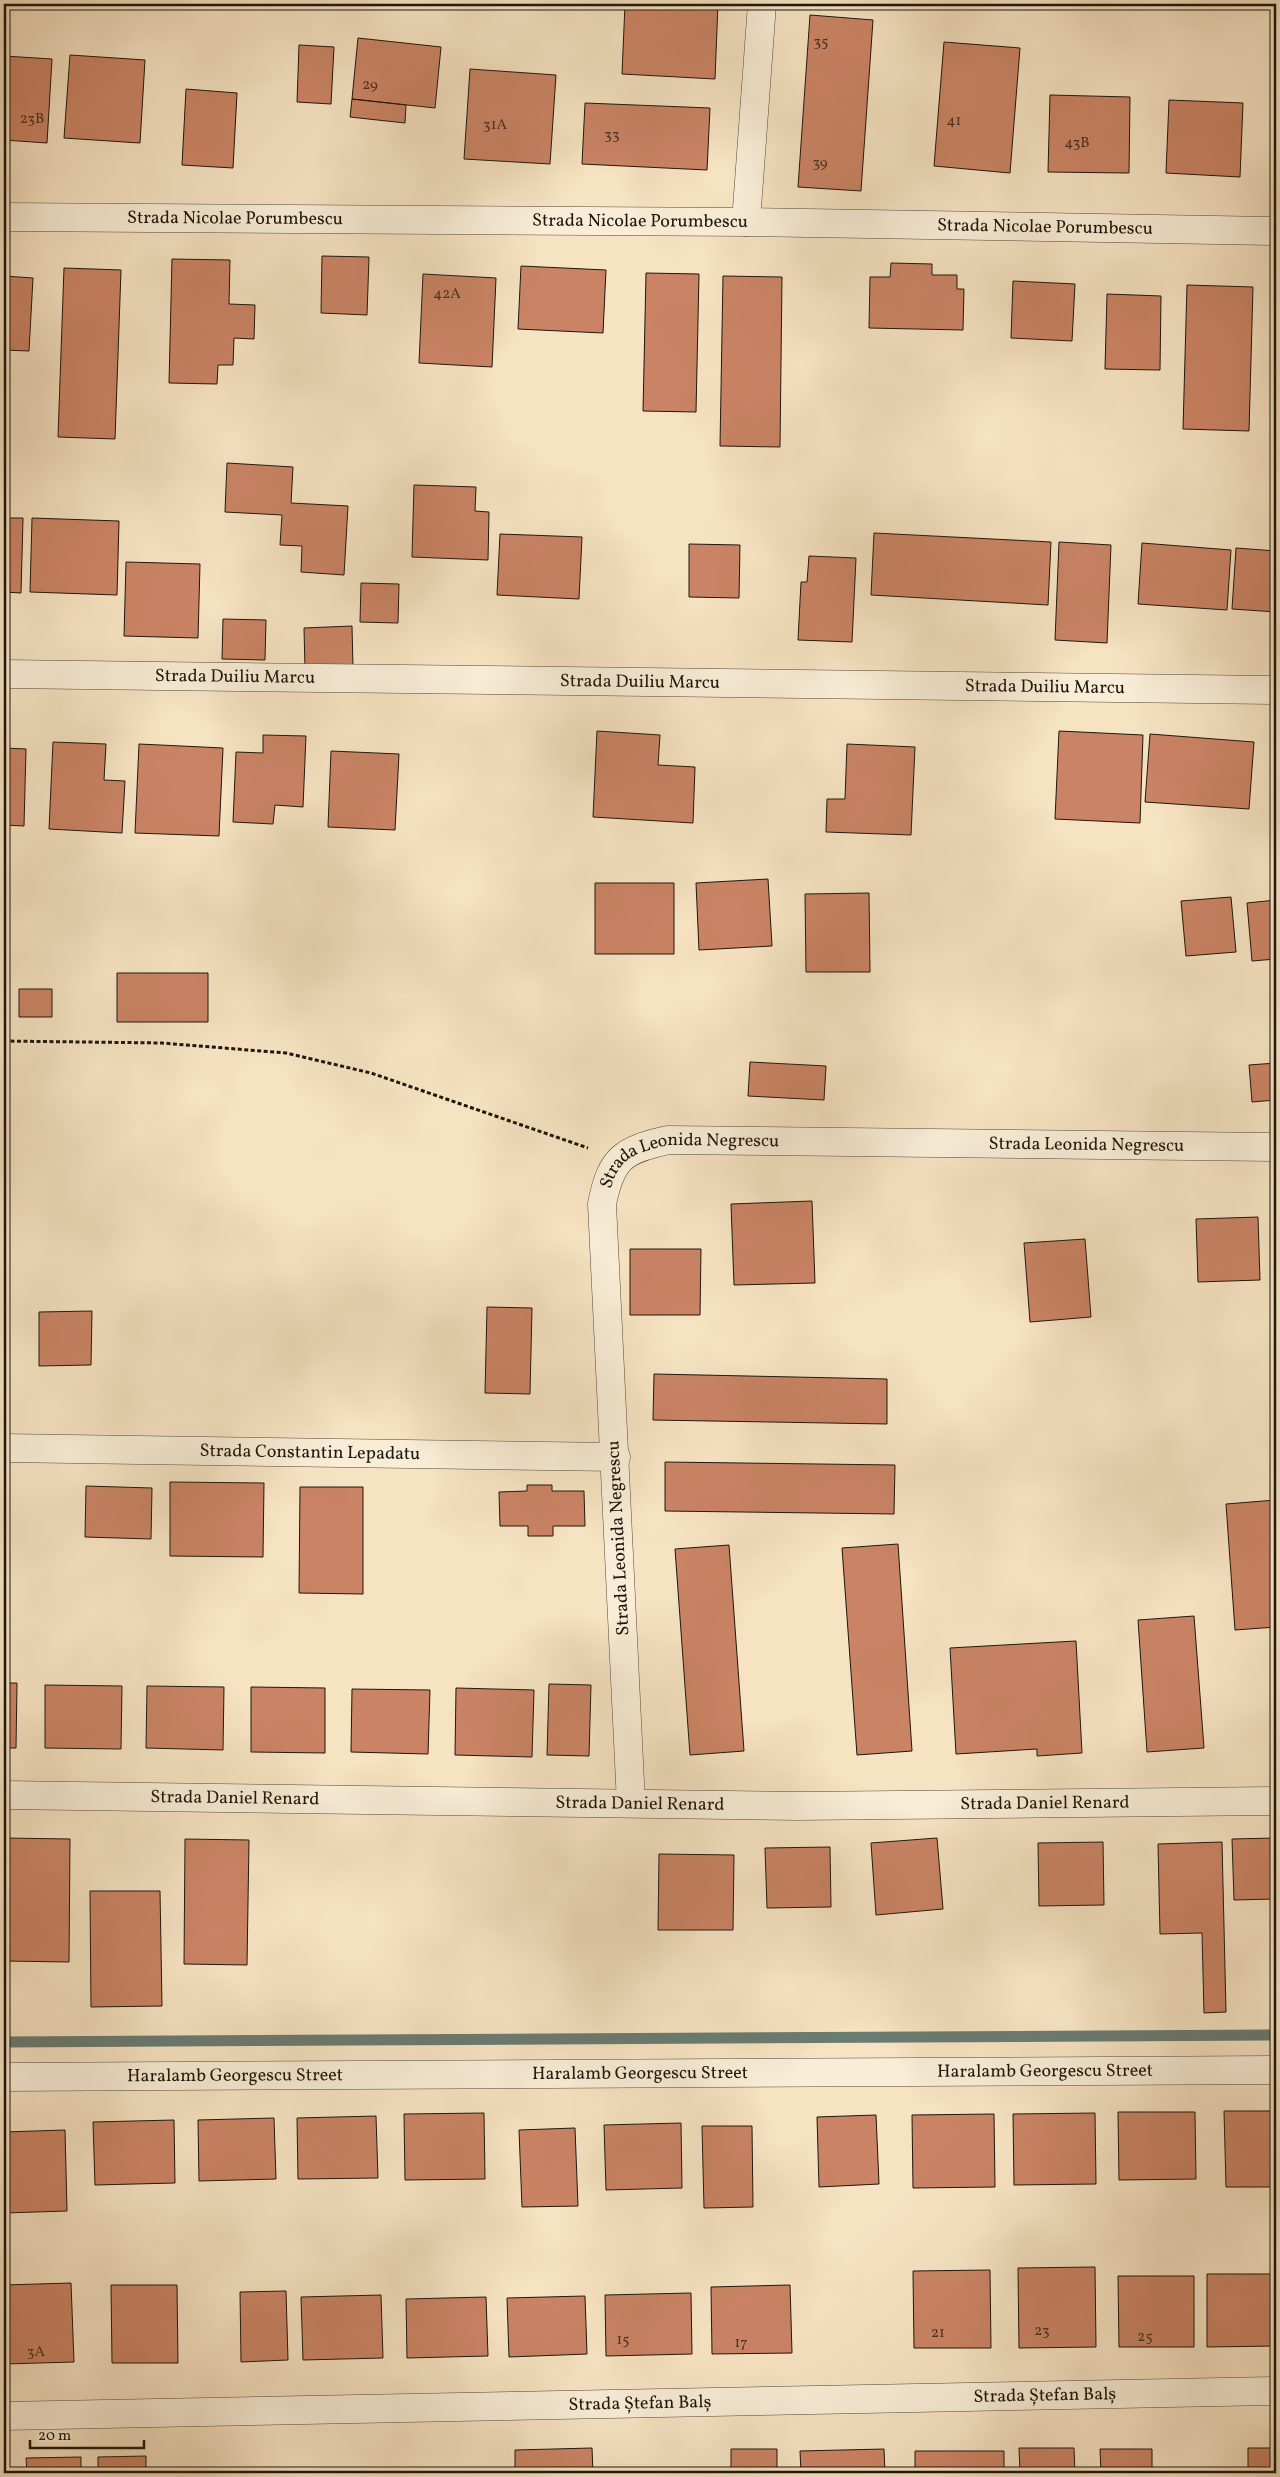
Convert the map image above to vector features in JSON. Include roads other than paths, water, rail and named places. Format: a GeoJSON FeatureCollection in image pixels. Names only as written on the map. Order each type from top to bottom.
{"type":"FeatureCollection","features":[{"type":"Feature","properties":{"kind":"street"},"geometry":{"type":"LineString","coordinates":[[746,222],[762,4]]}},
{"type":"Feature","properties":{"kind":"street","name":"Strada Nicolae Porumbescu"},"geometry":{"type":"LineString","coordinates":[[4,217],[746,222],[1276,231]]}},
{"type":"Feature","properties":{"kind":"street","name":"Strada Duiliu Marcu"},"geometry":{"type":"LineString","coordinates":[[4,674],[1276,690]]}},
{"type":"Feature","properties":{"kind":"street","name":"Strada Leonida Negrescu"},"geometry":{"type":"LineString","coordinates":[[631,1803],[616,1457],[602,1204],[607,1179],[620,1159],[638,1147],[668,1140],[1276,1147]]}},
{"type":"Feature","properties":{"kind":"street","name":"Strada Constantin Lepadatu"},"geometry":{"type":"LineString","coordinates":[[4,1448],[616,1457]]}},
{"type":"Feature","properties":{"kind":"street","name":"Strada Daniel Renard"},"geometry":{"type":"LineString","coordinates":[[4,1795],[797,1806],[1276,1801]]}},
{"type":"Feature","properties":{"kind":"street","name":"Haralamb Georgescu Street"},"geometry":{"type":"LineString","coordinates":[[4,2077],[1276,2070]]}},
{"type":"Feature","properties":{"kind":"street","name":"Strada Ștefan Balș"},"geometry":{"type":"LineString","coordinates":[[4,2416],[1276,2391]]}},
{"type":"Feature","properties":{"kind":"waterway"},"geometry":{"type":"LineString","coordinates":[[4,2042],[1276,2035]]}}]}
